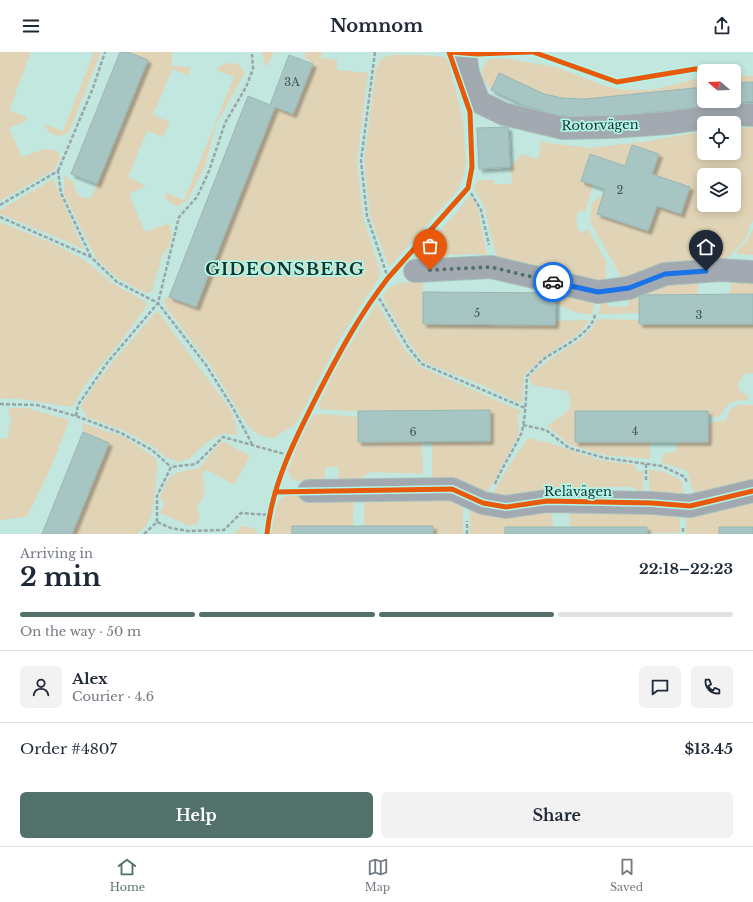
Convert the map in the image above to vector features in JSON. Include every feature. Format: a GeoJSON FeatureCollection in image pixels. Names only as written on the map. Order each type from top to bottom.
{"type":"FeatureCollection","features":[{"type":"Feature","properties":{"kind":"street","name":"Rotorvägen"},"geometry":{"type":"LineString","coordinates":[[464,52],[468,73],[479,102],[504,114],[562,128],[612,127],[668,123],[730,114],[753,115]]}},
{"type":"Feature","properties":{"kind":"street"},"geometry":{"type":"LineString","coordinates":[[415,270],[491,267],[598,292],[629,288],[665,274],[720,270],[753,272]]}},
{"type":"Feature","properties":{"kind":"street","name":"Relävägen"},"geometry":{"type":"LineString","coordinates":[[309,491],[452,489],[483,503],[506,507],[547,501],[652,503],[690,506],[753,491]]}},
{"type":"Feature","properties":{"kind":"path"},"geometry":{"type":"LineString","coordinates":[[91,258],[61,193],[58,171],[93,88],[104,52]]}},
{"type":"Feature","properties":{"kind":"path"},"geometry":{"type":"LineString","coordinates":[[375,52],[361,161],[367,216],[388,278]]}},
{"type":"Feature","properties":{"kind":"path"},"geometry":{"type":"LineString","coordinates":[[76,416],[78,405],[107,363],[158,303],[179,216],[197,197],[209,171],[225,123],[246,87],[253,69],[252,54]]}},
{"type":"Feature","properties":{"kind":"path"},"geometry":{"type":"LineString","coordinates":[[0,205],[58,171]]}},
{"type":"Feature","properties":{"kind":"path"},"geometry":{"type":"LineString","coordinates":[[463,193],[468,188],[470,181]]}},
{"type":"Feature","properties":{"kind":"path"},"geometry":{"type":"LineString","coordinates":[[468,188],[481,210],[492,256],[491,267]]}},
{"type":"Feature","properties":{"kind":"path"},"geometry":{"type":"LineString","coordinates":[[0,217],[91,258],[117,282],[158,303],[206,366],[233,408],[253,446]]}},
{"type":"Feature","properties":{"kind":"path"},"geometry":{"type":"LineString","coordinates":[[388,278],[415,270]]}},
{"type":"Feature","properties":{"kind":"path"},"geometry":{"type":"LineString","coordinates":[[384,283],[393,273]]}},
{"type":"Feature","properties":{"kind":"path"},"geometry":{"type":"LineString","coordinates":[[372,299],[380,288]]}},
{"type":"Feature","properties":{"kind":"path"},"geometry":{"type":"LineString","coordinates":[[483,503],[491,492],[521,433],[525,408],[527,376],[544,359],[580,336],[592,324],[595,317],[598,292]]}},
{"type":"Feature","properties":{"kind":"path"},"geometry":{"type":"LineString","coordinates":[[376,293],[408,347],[422,364],[525,408]]}},
{"type":"Feature","properties":{"kind":"path"},"geometry":{"type":"LineString","coordinates":[[0,404],[37,405],[76,416],[121,433],[152,450],[171,467],[196,464],[223,437],[288,455]]}},
{"type":"Feature","properties":{"kind":"path"},"geometry":{"type":"LineString","coordinates":[[523,425],[546,430],[569,448],[605,458],[662,466],[686,478],[690,496],[690,506]]}},
{"type":"Feature","properties":{"kind":"path"},"geometry":{"type":"LineString","coordinates":[[286,462],[292,448]]}},
{"type":"Feature","properties":{"kind":"path"},"geometry":{"type":"LineString","coordinates":[[144,534],[157,522],[157,496],[171,467]]}},
{"type":"Feature","properties":{"kind":"path"},"geometry":{"type":"LineString","coordinates":[[157,522],[171,528],[188,532],[224,530],[241,513],[270,518],[272,507]]}},
{"type":"Feature","properties":{"kind":"shaded area"},"geometry":{"type":"Polygon","coordinates":[[[1,52],[31,52],[9,110],[26,117],[27,120],[9,128],[22,157],[40,150],[50,149],[59,153],[60,159],[54,170],[0,201],[0,55],[1,52]]]}},
{"type":"Feature","properties":{"kind":"shaded area"},"geometry":{"type":"Polygon","coordinates":[[[94,52],[100,52],[100,54],[69,132],[63,135],[53,134],[45,127],[47,125],[63,131],[94,52]]]}},
{"type":"Feature","properties":{"kind":"shaded area"},"geometry":{"type":"Polygon","coordinates":[[[128,52],[172,52],[172,66],[190,67],[189,76],[172,69],[153,115],[170,122],[163,137],[147,131],[128,177],[146,186],[129,194],[145,232],[169,223],[172,234],[169,247],[163,253],[152,291],[150,293],[145,293],[117,278],[96,258],[64,194],[64,175],[73,182],[78,194],[84,198],[91,198],[148,61],[128,52]]]}},
{"type":"Feature","properties":{"kind":"shaded area"},"geometry":{"type":"Polygon","coordinates":[[[262,52],[274,52],[267,66],[265,66],[262,52]]]}},
{"type":"Feature","properties":{"kind":"shaded area"},"geometry":{"type":"Polygon","coordinates":[[[308,52],[322,52],[321,58],[337,60],[337,70],[368,73],[357,160],[363,217],[380,271],[380,276],[341,337],[297,422],[275,438],[270,438],[260,435],[247,425],[209,363],[165,306],[164,299],[169,297],[196,307],[275,107],[294,114],[313,64],[303,56],[308,52]]]}},
{"type":"Feature","properties":{"kind":"shaded area"},"geometry":{"type":"Polygon","coordinates":[[[391,55],[445,57],[448,60],[463,120],[466,164],[458,190],[389,267],[370,216],[364,161],[376,69],[381,59],[391,55]]]}},
{"type":"Feature","properties":{"kind":"shaded area"},"geometry":{"type":"Polygon","coordinates":[[[502,58],[555,67],[608,87],[625,90],[652,90],[697,79],[697,88],[586,99],[562,98],[544,94],[499,73],[491,90],[483,79],[482,69],[489,59],[502,58]]]}},
{"type":"Feature","properties":{"kind":"shaded area"},"geometry":{"type":"Polygon","coordinates":[[[231,63],[239,65],[245,73],[216,124],[205,166],[188,199],[179,206],[172,204],[165,198],[166,193],[184,200],[234,77],[216,70],[223,64],[231,63]]]}},
{"type":"Feature","properties":{"kind":"shaded area"},"geometry":{"type":"Polygon","coordinates":[[[741,75],[753,76],[753,82],[741,83],[741,75]]]}},
{"type":"Feature","properties":{"kind":"shaded area"},"geometry":{"type":"Polygon","coordinates":[[[753,127],[753,221],[746,239],[721,264],[623,280],[591,223],[590,217],[592,203],[604,194],[597,215],[648,231],[657,206],[681,214],[690,187],[590,154],[581,181],[593,185],[585,212],[578,211],[576,222],[581,233],[588,229],[606,261],[606,275],[603,283],[502,261],[496,255],[484,206],[474,189],[477,180],[494,180],[495,184],[512,184],[510,167],[522,154],[538,159],[541,142],[590,148],[650,141],[697,132],[697,160],[741,160],[741,128],[753,127]]]}},
{"type":"Feature","properties":{"kind":"shaded area"},"geometry":{"type":"Polygon","coordinates":[[[53,179],[84,250],[0,214],[0,210],[53,179]]]}},
{"type":"Feature","properties":{"kind":"shaded area"},"geometry":{"type":"Polygon","coordinates":[[[470,195],[478,209],[487,255],[449,255],[447,264],[436,264],[429,256],[431,240],[458,211],[470,195]]]}},
{"type":"Feature","properties":{"kind":"shaded area"},"geometry":{"type":"Polygon","coordinates":[[[0,222],[54,244],[86,261],[112,283],[146,302],[147,305],[125,336],[86,384],[72,407],[19,399],[0,398],[0,222]]]}},
{"type":"Feature","properties":{"kind":"shaded area"},"geometry":{"type":"Polygon","coordinates":[[[753,229],[753,255],[737,254],[739,248],[748,240],[753,229]]]}},
{"type":"Feature","properties":{"kind":"shaded area"},"geometry":{"type":"Polygon","coordinates":[[[732,275],[753,278],[753,294],[730,294],[732,275]]]}},
{"type":"Feature","properties":{"kind":"shaded area"},"geometry":{"type":"Polygon","coordinates":[[[697,276],[698,294],[640,295],[639,313],[599,314],[601,299],[608,299],[608,307],[629,306],[630,293],[697,276]]]}},
{"type":"Feature","properties":{"kind":"shaded area"},"geometry":{"type":"Polygon","coordinates":[[[423,281],[423,324],[555,325],[555,321],[588,320],[582,330],[548,354],[524,375],[522,402],[517,402],[484,386],[424,362],[409,343],[384,300],[384,294],[392,286],[398,284],[423,281]]]}},
{"type":"Feature","properties":{"kind":"shaded area"},"geometry":{"type":"Polygon","coordinates":[[[556,293],[595,298],[592,314],[577,313],[555,303],[556,293]]]}},
{"type":"Feature","properties":{"kind":"shaded area"},"geometry":{"type":"Polygon","coordinates":[[[377,303],[405,350],[421,367],[521,411],[518,416],[519,434],[489,490],[486,492],[432,481],[432,442],[490,441],[490,410],[344,411],[321,409],[318,406],[339,361],[377,303]]]}},
{"type":"Feature","properties":{"kind":"shaded area"},"geometry":{"type":"Polygon","coordinates":[[[157,312],[230,409],[235,421],[238,436],[224,433],[207,442],[190,458],[179,462],[165,457],[154,447],[122,430],[86,417],[81,406],[97,381],[157,312]]]}},
{"type":"Feature","properties":{"kind":"shaded area"},"geometry":{"type":"Polygon","coordinates":[[[597,319],[639,320],[640,324],[753,324],[753,373],[746,373],[740,380],[738,387],[742,393],[748,395],[747,400],[730,403],[719,417],[709,417],[708,411],[575,411],[575,442],[650,442],[650,459],[605,455],[570,445],[547,426],[568,411],[570,395],[566,391],[532,385],[529,377],[554,356],[576,343],[588,333],[597,319]]]}},
{"type":"Feature","properties":{"kind":"shaded area"},"geometry":{"type":"Polygon","coordinates":[[[737,405],[753,405],[753,485],[698,498],[694,493],[687,471],[661,462],[663,453],[675,452],[678,442],[708,442],[708,423],[726,420],[730,410],[737,405]]]}},
{"type":"Feature","properties":{"kind":"shaded area"},"geometry":{"type":"Polygon","coordinates":[[[10,408],[27,408],[69,420],[50,469],[26,517],[0,520],[0,439],[7,438],[12,417],[8,415],[10,408]]]}},
{"type":"Feature","properties":{"kind":"shaded area"},"geometry":{"type":"Polygon","coordinates":[[[324,414],[358,417],[358,442],[422,442],[423,472],[421,474],[371,472],[363,477],[363,483],[339,483],[338,466],[325,468],[325,480],[333,479],[333,483],[296,481],[290,477],[288,470],[298,443],[313,415],[324,414]]]}},
{"type":"Feature","properties":{"kind":"shaded area"},"geometry":{"type":"Polygon","coordinates":[[[82,423],[124,437],[157,459],[156,482],[152,509],[147,524],[137,534],[72,534],[109,443],[83,432],[82,423]]]}},
{"type":"Feature","properties":{"kind":"shaded area"},"geometry":{"type":"Polygon","coordinates":[[[528,438],[549,443],[600,460],[635,465],[636,471],[643,471],[643,496],[633,487],[606,487],[599,496],[496,499],[493,493],[510,464],[528,438]]]}},
{"type":"Feature","properties":{"kind":"shaded area"},"geometry":{"type":"Polygon","coordinates":[[[223,441],[250,456],[234,485],[206,469],[202,476],[205,492],[197,508],[200,515],[197,524],[190,526],[160,513],[164,504],[160,497],[169,477],[180,472],[199,468],[223,441]]]}},
{"type":"Feature","properties":{"kind":"shaded area"},"geometry":{"type":"Polygon","coordinates":[[[649,470],[662,471],[681,480],[685,497],[649,497],[649,470]]]}},
{"type":"Feature","properties":{"kind":"shaded area"},"geometry":{"type":"Polygon","coordinates":[[[291,494],[354,496],[353,526],[292,526],[292,534],[271,534],[277,504],[280,499],[291,494]]]}},
{"type":"Feature","properties":{"kind":"shaded area"},"geometry":{"type":"Polygon","coordinates":[[[753,496],[753,527],[719,527],[719,534],[686,534],[686,515],[753,496]]]}},
{"type":"Feature","properties":{"kind":"shaded area"},"geometry":{"type":"Polygon","coordinates":[[[463,499],[463,534],[433,534],[433,526],[364,526],[364,500],[463,499]]]}},
{"type":"Feature","properties":{"kind":"shaded area"},"geometry":{"type":"Polygon","coordinates":[[[470,503],[552,507],[553,527],[506,527],[505,534],[470,534],[470,503]]]}},
{"type":"Feature","properties":{"kind":"shaded area"},"geometry":{"type":"Polygon","coordinates":[[[569,508],[680,513],[680,531],[679,533],[647,533],[647,527],[570,527],[569,508]]]}},
{"type":"Feature","properties":{"kind":"shaded area"},"geometry":{"type":"Polygon","coordinates":[[[242,526],[250,527],[256,530],[257,534],[234,534],[242,526]]]}},
{"type":"Feature","properties":{"kind":"building"},"geometry":{"type":"Polygon","coordinates":[[[120,52],[128,52],[148,60],[97,184],[71,174],[120,52]]]}},
{"type":"Feature","properties":{"kind":"building"},"geometry":{"type":"Polygon","coordinates":[[[289,55],[313,64],[293,114],[275,107],[196,307],[169,297],[248,96],[270,105],[289,55]]]}},
{"type":"Feature","properties":{"kind":"building"},"geometry":{"type":"Polygon","coordinates":[[[499,73],[544,94],[562,98],[585,99],[697,88],[697,107],[583,118],[557,115],[523,105],[491,90],[499,73]]]}},
{"type":"Feature","properties":{"kind":"building"},"geometry":{"type":"Polygon","coordinates":[[[753,82],[753,101],[741,102],[741,83],[753,82]]]}},
{"type":"Feature","properties":{"kind":"building"},"geometry":{"type":"Polygon","coordinates":[[[508,127],[510,167],[479,169],[477,128],[508,127]]]}},
{"type":"Feature","properties":{"kind":"building"},"geometry":{"type":"Polygon","coordinates":[[[632,145],[659,154],[652,174],[690,187],[681,214],[657,206],[648,231],[597,214],[605,189],[581,181],[590,154],[625,166],[632,145]]]}},
{"type":"Feature","properties":{"kind":"building"},"geometry":{"type":"Polygon","coordinates":[[[423,292],[556,293],[555,325],[423,324],[423,292]]]}},
{"type":"Feature","properties":{"kind":"building"},"geometry":{"type":"Polygon","coordinates":[[[753,294],[753,324],[639,324],[639,295],[753,294]]]}},
{"type":"Feature","properties":{"kind":"building"},"geometry":{"type":"Polygon","coordinates":[[[490,410],[490,441],[358,442],[358,411],[490,410]]]}},
{"type":"Feature","properties":{"kind":"building"},"geometry":{"type":"Polygon","coordinates":[[[575,411],[708,411],[708,442],[575,442],[575,411]]]}},
{"type":"Feature","properties":{"kind":"building"},"geometry":{"type":"Polygon","coordinates":[[[83,432],[109,443],[72,534],[42,534],[83,432]]]}},
{"type":"Feature","properties":{"kind":"building"},"geometry":{"type":"Polygon","coordinates":[[[292,526],[433,526],[433,534],[292,534],[292,526]]]}},
{"type":"Feature","properties":{"kind":"building"},"geometry":{"type":"Polygon","coordinates":[[[505,527],[647,527],[647,534],[505,534],[505,527]]]}},
{"type":"Feature","properties":{"kind":"building"},"geometry":{"type":"Polygon","coordinates":[[[719,527],[753,527],[753,534],[719,534],[719,527]]]}},
{"type":"Feature","properties":{"kind":"cycle path"},"geometry":{"type":"LineString","coordinates":[[267,534],[274,497],[286,461],[310,409],[350,334],[388,278],[468,188],[472,167],[470,112],[449,52]]}},
{"type":"Feature","properties":{"kind":"cycle path"},"geometry":{"type":"LineString","coordinates":[[452,52],[477,54],[531,52]]}},
{"type":"Feature","properties":{"kind":"cycle path"},"geometry":{"type":"LineString","coordinates":[[533,52],[617,82],[697,69]]}},
{"type":"Feature","properties":{"kind":"cycle path"},"geometry":{"type":"LineString","coordinates":[[275,492],[452,489],[483,503],[506,507],[547,501],[652,503],[690,506],[753,491]]}},
{"type":"Feature","properties":{"kind":"way so far"},"geometry":{"type":"LineString","coordinates":[[430,270],[491,267],[553,282]]}},
{"type":"Feature","properties":{"kind":"district","name":"GIDEONSBERG"},"geometry":{"type":"Point","coordinates":[285,269]}},
{"type":"Feature","properties":{"kind":"route"},"geometry":{"type":"LineString","coordinates":[[553,282],[598,292],[629,288],[665,274],[706,271]]}}]}
